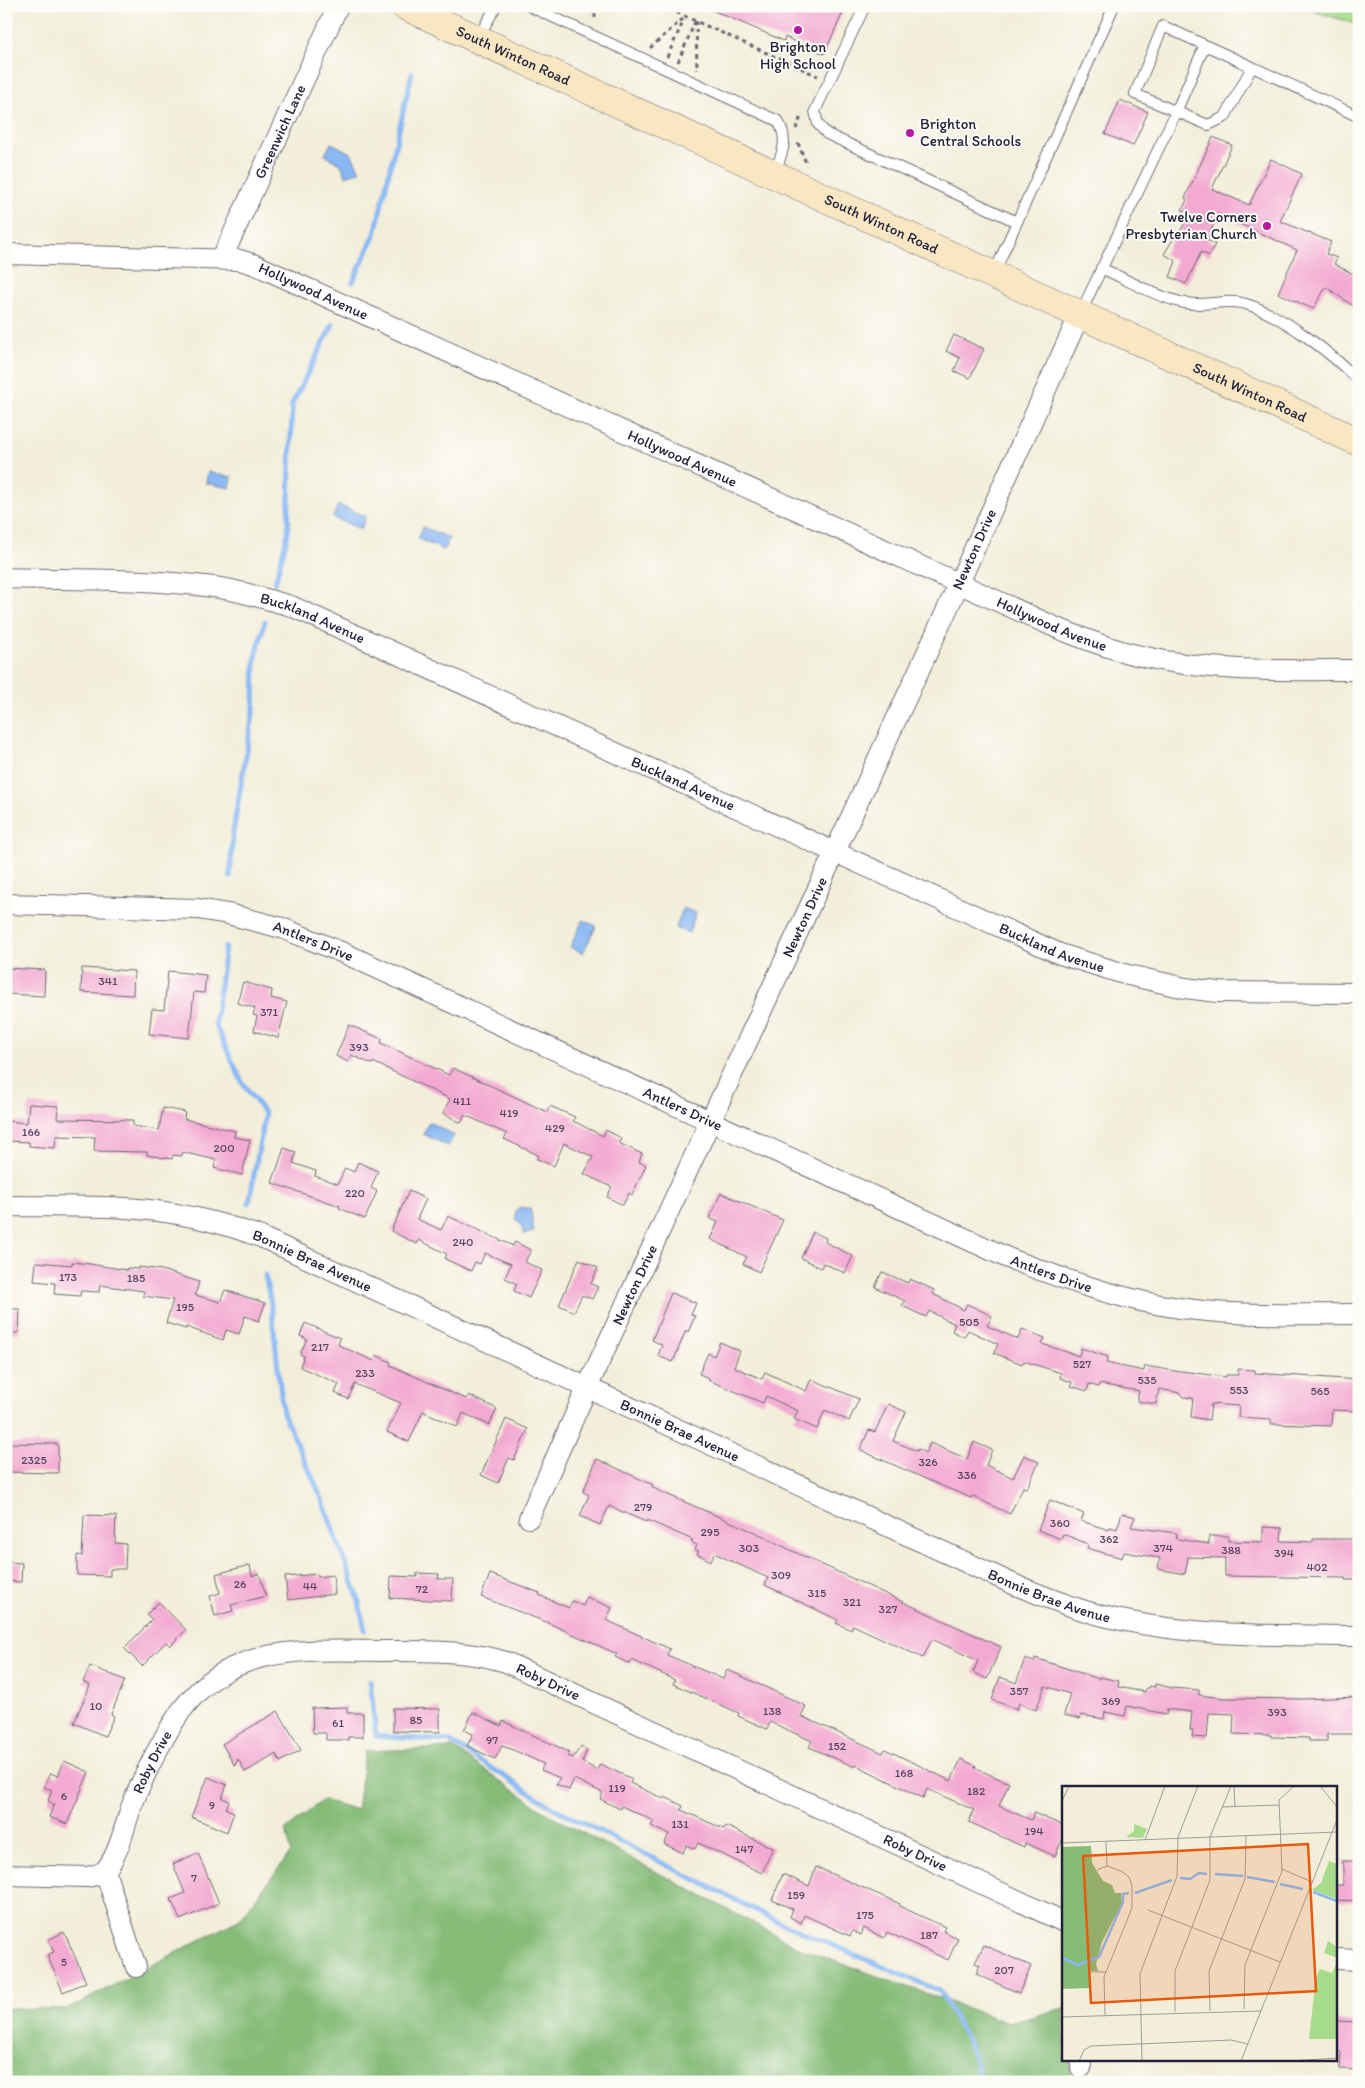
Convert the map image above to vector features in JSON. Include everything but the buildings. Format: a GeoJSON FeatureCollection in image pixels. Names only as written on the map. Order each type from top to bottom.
{"type":"FeatureCollection","features":[{"type":"Feature","properties":{"kind":"main road","name":"South Winton Road"},"geometry":{"type":"LineString","coordinates":[[405,6],[992,276],[1359,442]]}},
{"type":"Feature","properties":{"kind":"street","name":"Greenwich Lane"},"geometry":{"type":"LineString","coordinates":[[222,258],[338,6]]}},
{"type":"Feature","properties":{"kind":"street","name":"Hollywood Avenue"},"geometry":{"type":"LineString","coordinates":[[6,254],[222,258],[240,260],[256,265],[958,584],[1091,642],[1142,657],[1196,666],[1359,670]]}},
{"type":"Feature","properties":{"kind":"street","name":"Newton Drive"},"geometry":{"type":"LineString","coordinates":[[529,1518],[1080,316]]}},
{"type":"Feature","properties":{"kind":"street","name":"Buckland Avenue"},"geometry":{"type":"LineString","coordinates":[[6,578],[158,582],[213,587],[241,592],[291,606],[1060,954],[1124,974],[1185,988],[1218,992],[1359,993]]}},
{"type":"Feature","properties":{"kind":"street","name":"Antlers Drive"},"geometry":{"type":"LineString","coordinates":[[6,904],[198,909],[228,914],[282,928],[346,954],[1008,1258],[1109,1293],[1163,1306],[1241,1313],[1359,1314]]}},
{"type":"Feature","properties":{"kind":"street","name":"Bonnie Brae Avenue"},"geometry":{"type":"LineString","coordinates":[[6,1206],[138,1209],[176,1213],[234,1227],[262,1237],[1013,1584],[1088,1611],[1119,1620],[1187,1630],[1239,1634],[1359,1636]]}},
{"type":"Feature","properties":{"kind":"street","name":"Roby Drive"},"geometry":{"type":"LineString","coordinates":[[105,1871],[117,1850],[132,1806],[160,1746],[187,1703],[217,1677],[237,1666],[260,1657],[281,1652],[305,1650],[430,1651],[478,1655],[506,1662],[1062,1921]]}},
{"type":"Feature","properties":{"kind":"street"},"geometry":{"type":"LineString","coordinates":[[6,1875],[87,1877],[105,1871],[136,1967]]}},
{"type":"Feature","properties":{"kind":"street"},"geometry":{"type":"LineString","coordinates":[[1338,1959],[1359,1960]]}},
{"type":"Feature","properties":{"kind":"lane"},"geometry":{"type":"LineString","coordinates":[[477,40],[496,6]]}},
{"type":"Feature","properties":{"kind":"lane"},"geometry":{"type":"LineString","coordinates":[[529,6],[778,121],[784,132],[784,147],[774,176]]}},
{"type":"Feature","properties":{"kind":"lane"},"geometry":{"type":"LineString","coordinates":[[865,6],[815,111],[818,124],[827,134],[1017,222]]}},
{"type":"Feature","properties":{"kind":"lane"},"geometry":{"type":"LineString","coordinates":[[992,276],[1114,6]]}},
{"type":"Feature","properties":{"kind":"lane"},"geometry":{"type":"LineString","coordinates":[[1252,67],[1225,117],[1208,125],[1135,94],[1163,26],[1205,45],[1359,117]]}},
{"type":"Feature","properties":{"kind":"lane"},"geometry":{"type":"LineString","coordinates":[[1080,316],[1176,112],[1205,45]]}},
{"type":"Feature","properties":{"kind":"lane"},"geometry":{"type":"LineString","coordinates":[[1101,268],[1167,297],[1187,303],[1233,302],[1243,303],[1258,309],[1297,331],[1328,353],[1359,381]]}},
{"type":"Feature","properties":{"kind":"path"},"geometry":{"type":"LineString","coordinates":[[595,6],[595,25]]}},
{"type":"Feature","properties":{"kind":"path"},"geometry":{"type":"LineString","coordinates":[[662,6],[818,75],[816,81]]}},
{"type":"Feature","properties":{"kind":"path"},"geometry":{"type":"LineString","coordinates":[[649,50],[685,17]]}},
{"type":"Feature","properties":{"kind":"path"},"geometry":{"type":"LineString","coordinates":[[667,58],[685,17]]}},
{"type":"Feature","properties":{"kind":"path"},"geometry":{"type":"LineString","coordinates":[[677,63],[696,21]]}},
{"type":"Feature","properties":{"kind":"path"},"geometry":{"type":"LineString","coordinates":[[696,21],[697,72]]}},
{"type":"Feature","properties":{"kind":"path"},"geometry":{"type":"LineString","coordinates":[[804,109],[796,127],[798,144],[806,163]]}},
{"type":"Feature","properties":{"kind":"green space"},"geometry":{"type":"Polygon","coordinates":[[[1297,6],[1359,6],[1359,25],[1297,6]]]}},
{"type":"Feature","properties":{"kind":"green space"},"geometry":{"type":"Polygon","coordinates":[[[453,1748],[551,1816],[804,1950],[1009,2023],[1062,2009],[1062,2060],[1071,2060],[1070,2081],[1075,2082],[6,2082],[6,2008],[68,2009],[240,1919],[291,1852],[286,1830],[323,1800],[357,1810],[365,1751],[453,1748]]]}},
{"type":"Feature","properties":{"kind":"water"},"geometry":{"type":"Polygon","coordinates":[[[331,143],[351,153],[360,171],[346,176],[341,164],[325,155],[331,143]]]}},
{"type":"Feature","properties":{"kind":"water"},"geometry":{"type":"Polygon","coordinates":[[[208,472],[232,477],[230,488],[206,483],[208,472]]]}},
{"type":"Feature","properties":{"kind":"water"},"geometry":{"type":"Polygon","coordinates":[[[338,505],[366,516],[361,529],[333,518],[338,505]]]}},
{"type":"Feature","properties":{"kind":"water"},"geometry":{"type":"Polygon","coordinates":[[[423,527],[449,538],[444,550],[418,539],[423,527]]]}},
{"type":"Feature","properties":{"kind":"water"},"geometry":{"type":"Polygon","coordinates":[[[683,908],[696,913],[689,933],[676,928],[683,908]]]}},
{"type":"Feature","properties":{"kind":"water"},"geometry":{"type":"Polygon","coordinates":[[[583,920],[596,926],[583,953],[570,947],[583,920]]]}},
{"type":"Feature","properties":{"kind":"water"},"geometry":{"type":"Polygon","coordinates":[[[429,1122],[454,1135],[448,1146],[423,1134],[429,1122]]]}},
{"type":"Feature","properties":{"kind":"water"},"geometry":{"type":"Polygon","coordinates":[[[520,1207],[530,1209],[534,1232],[524,1234],[521,1225],[516,1219],[516,1210],[520,1207]]]}},
{"type":"Feature","properties":{"kind":"waterway"},"geometry":{"type":"LineString","coordinates":[[353,282],[375,234],[412,73]]}},
{"type":"Feature","properties":{"kind":"waterway"},"geometry":{"type":"LineString","coordinates":[[275,583],[288,533],[292,404],[333,324]]}},
{"type":"Feature","properties":{"kind":"waterway"},"geometry":{"type":"LineString","coordinates":[[230,877],[233,832],[254,708],[255,660],[265,621]]}},
{"type":"Feature","properties":{"kind":"waterway"},"geometry":{"type":"LineString","coordinates":[[225,947],[215,1024],[242,1082],[265,1114],[249,1203]]}},
{"type":"Feature","properties":{"kind":"waterway"},"geometry":{"type":"LineString","coordinates":[[265,1275],[271,1304],[283,1413],[322,1499],[358,1597],[365,1630]]}},
{"type":"Feature","properties":{"kind":"waterway"},"geometry":{"type":"LineString","coordinates":[[370,1680],[376,1736],[449,1741],[554,1808],[783,1924],[940,1991],[969,2044],[982,2082]]}},
{"type":"Feature","properties":{"kind":"place","name":"Brighton High School"},"geometry":{"type":"Point","coordinates":[798,30]}},
{"type":"Feature","properties":{"kind":"place","name":"Brighton Central Schools"},"geometry":{"type":"Point","coordinates":[910,133]}},
{"type":"Feature","properties":{"kind":"place","name":"Twelve Corners Presbyterian Church"},"geometry":{"type":"Point","coordinates":[1267,226]}}]}
